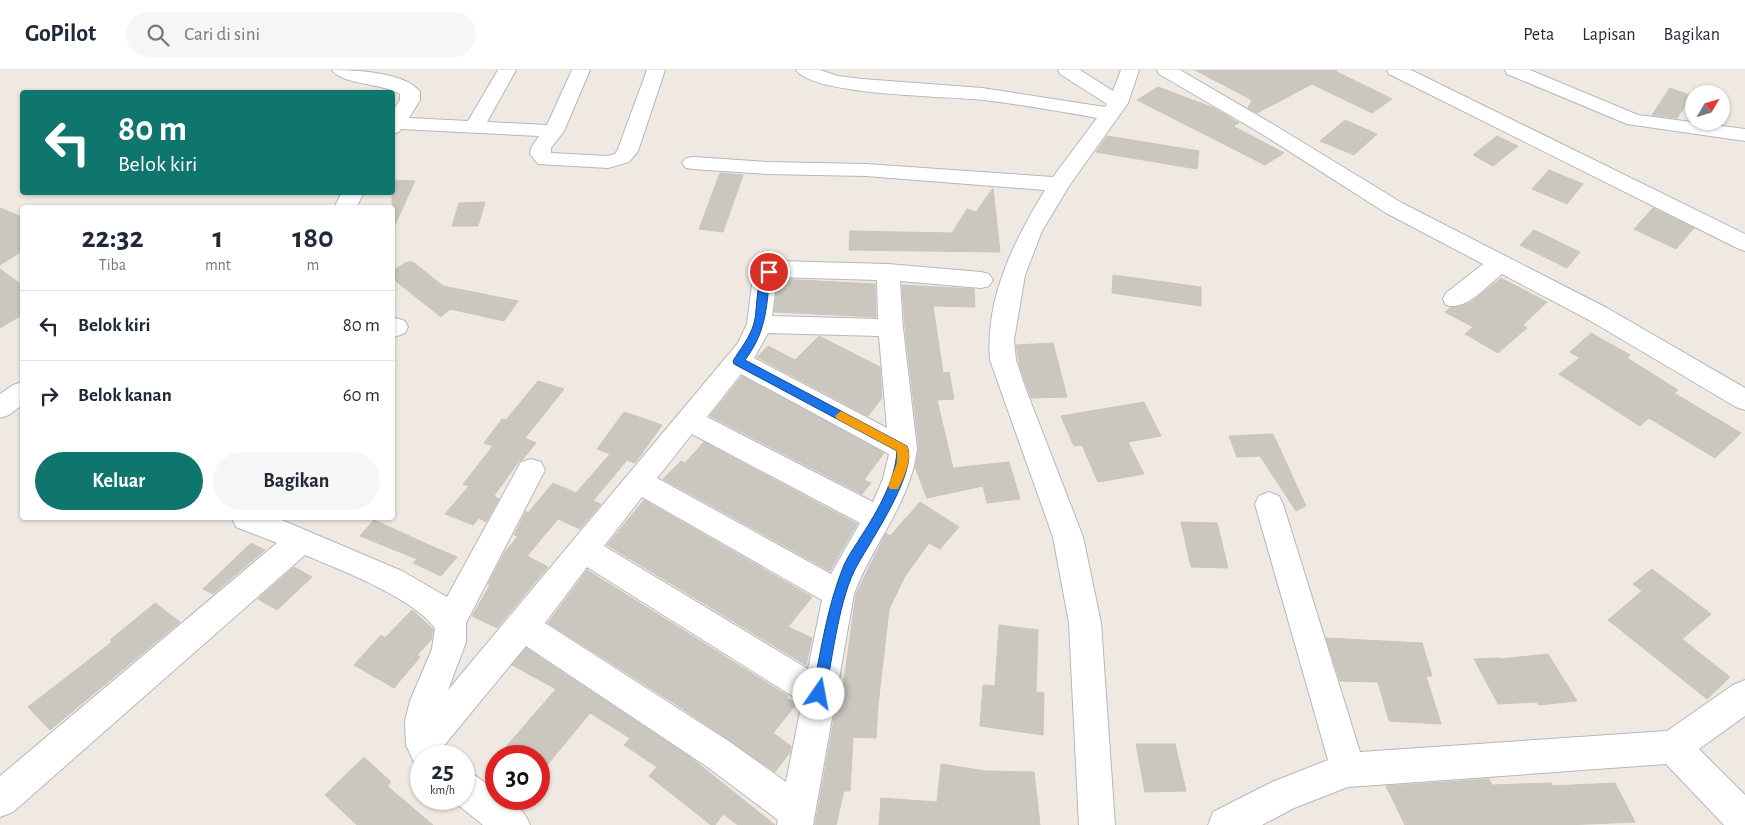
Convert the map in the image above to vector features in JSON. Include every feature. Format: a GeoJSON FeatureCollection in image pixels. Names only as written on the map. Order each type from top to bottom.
{"type":"FeatureCollection","features":[{"type":"Feature","properties":{"kind":"street"},"geometry":{"type":"LineString","coordinates":[[341,70],[360,77],[397,84],[407,88],[412,95],[395,124]]}},
{"type":"Feature","properties":{"kind":"street"},"geometry":{"type":"LineString","coordinates":[[474,127],[507,70]]}},
{"type":"Feature","properties":{"kind":"street"},"geometry":{"type":"LineString","coordinates":[[581,70],[554,130],[541,148],[540,154],[545,160],[608,162],[622,158],[628,151],[656,70]]}},
{"type":"Feature","properties":{"kind":"street"},"geometry":{"type":"LineString","coordinates":[[805,70],[817,76],[842,82],[980,94],[1063,105],[1114,109]]}},
{"type":"Feature","properties":{"kind":"street"},"geometry":{"type":"LineString","coordinates":[[1067,70],[1114,109]]}},
{"type":"Feature","properties":{"kind":"street"},"geometry":{"type":"LineString","coordinates":[[1097,825],[1085,623],[1068,537],[1012,387],[1003,360],[1000,340],[1013,275],[1031,231],[1058,184],[1114,109],[1130,70]]}},
{"type":"Feature","properties":{"kind":"street"},"geometry":{"type":"LineString","coordinates":[[1396,70],[1745,243]]}},
{"type":"Feature","properties":{"kind":"street"},"geometry":{"type":"LineString","coordinates":[[1514,70],[1634,120],[1745,135]]}},
{"type":"Feature","properties":{"kind":"street"},"geometry":{"type":"LineString","coordinates":[[1185,75],[1268,130],[1394,208],[1598,314],[1745,400]]}},
{"type":"Feature","properties":{"kind":"street"},"geometry":{"type":"LineString","coordinates":[[395,126],[554,130]]}},
{"type":"Feature","properties":{"kind":"street"},"geometry":{"type":"LineString","coordinates":[[693,163],[766,168],[866,170],[1058,184]]}},
{"type":"Feature","properties":{"kind":"street"},"geometry":{"type":"LineString","coordinates":[[1455,299],[1501,262]]}},
{"type":"Feature","properties":{"kind":"street"},"geometry":{"type":"LineString","coordinates":[[431,745],[583,549],[749,346],[759,324],[765,276],[769,272],[777,269],[888,272],[981,280]]}},
{"type":"Feature","properties":{"kind":"street"},"geometry":{"type":"LineString","coordinates":[[523,626],[718,754],[796,818],[839,594],[851,564],[879,519],[896,483],[902,463],[903,449],[891,328],[888,272]]}},
{"type":"Feature","properties":{"kind":"street"},"geometry":{"type":"LineString","coordinates":[[759,324],[891,328]]}},
{"type":"Feature","properties":{"kind":"street"},"geometry":{"type":"LineString","coordinates":[[738,361],[903,449]]}},
{"type":"Feature","properties":{"kind":"street"},"geometry":{"type":"LineString","coordinates":[[0,408],[20,393]]}},
{"type":"Feature","properties":{"kind":"street"},"geometry":{"type":"LineString","coordinates":[[689,420],[879,519]]}},
{"type":"Feature","properties":{"kind":"street"},"geometry":{"type":"LineString","coordinates":[[424,745],[421,731],[425,711],[450,643],[450,621],[531,470]]}},
{"type":"Feature","properties":{"kind":"street"},"geometry":{"type":"LineString","coordinates":[[638,481],[839,594]]}},
{"type":"Feature","properties":{"kind":"street"},"geometry":{"type":"LineString","coordinates":[[1269,504],[1348,770]]}},
{"type":"Feature","properties":{"kind":"street"},"geometry":{"type":"LineString","coordinates":[[251,520],[373,571],[435,605],[450,621]]}},
{"type":"Feature","properties":{"kind":"street"},"geometry":{"type":"LineString","coordinates":[[0,799],[302,540]]}},
{"type":"Feature","properties":{"kind":"street"},"geometry":{"type":"LineString","coordinates":[[583,549],[819,694]]}},
{"type":"Feature","properties":{"kind":"street"},"geometry":{"type":"LineString","coordinates":[[1226,825],[1284,794],[1348,770],[1673,747],[1745,696]]}},
{"type":"Feature","properties":{"kind":"street"},"geometry":{"type":"LineString","coordinates":[[1673,747],[1745,821]]}},
{"type":"Feature","properties":{"kind":"street"},"geometry":{"type":"LineString","coordinates":[[475,796],[512,825]]}},
{"type":"Feature","properties":{"kind":"building"},"geometry":{"type":"Polygon","coordinates":[[[1195,70],[1337,70],[1335,71],[1392,99],[1372,113],[1312,84],[1257,113],[1248,108],[1252,100],[1195,70]]]}},
{"type":"Feature","properties":{"kind":"building"},"geometry":{"type":"Polygon","coordinates":[[[1158,87],[1214,108],[1239,123],[1233,126],[1284,153],[1265,165],[1137,100],[1158,87]]]}},
{"type":"Feature","properties":{"kind":"building"},"geometry":{"type":"Polygon","coordinates":[[[1670,88],[1685,93],[1685,106],[1677,118],[1652,115],[1670,88]]]}},
{"type":"Feature","properties":{"kind":"building"},"geometry":{"type":"Polygon","coordinates":[[[1345,120],[1377,134],[1354,155],[1320,141],[1345,120]]]}},
{"type":"Feature","properties":{"kind":"building"},"geometry":{"type":"Polygon","coordinates":[[[1107,136],[1199,151],[1197,169],[1096,152],[1107,136]]]}},
{"type":"Feature","properties":{"kind":"building"},"geometry":{"type":"Polygon","coordinates":[[[1497,136],[1518,146],[1493,166],[1473,155],[1497,136]]]}},
{"type":"Feature","properties":{"kind":"building"},"geometry":{"type":"Polygon","coordinates":[[[1549,170],[1583,184],[1567,204],[1532,189],[1549,170]]]}},
{"type":"Feature","properties":{"kind":"building"},"geometry":{"type":"Polygon","coordinates":[[[720,173],[743,175],[723,232],[699,229],[720,173]]]}},
{"type":"Feature","properties":{"kind":"building"},"geometry":{"type":"Polygon","coordinates":[[[395,180],[415,181],[395,224],[395,205],[392,205],[392,195],[395,195],[395,180]]]}},
{"type":"Feature","properties":{"kind":"building"},"geometry":{"type":"Polygon","coordinates":[[[993,188],[1000,252],[849,250],[850,231],[952,233],[967,209],[976,212],[993,188]]]}},
{"type":"Feature","properties":{"kind":"building"},"geometry":{"type":"Polygon","coordinates":[[[485,202],[478,226],[452,226],[459,203],[485,202]]]}},
{"type":"Feature","properties":{"kind":"building"},"geometry":{"type":"Polygon","coordinates":[[[0,208],[20,216],[20,252],[0,265],[0,208]]]}},
{"type":"Feature","properties":{"kind":"building"},"geometry":{"type":"Polygon","coordinates":[[[1653,208],[1694,228],[1676,249],[1634,229],[1653,208]]]}},
{"type":"Feature","properties":{"kind":"building"},"geometry":{"type":"Polygon","coordinates":[[[1534,230],[1580,252],[1567,268],[1520,245],[1534,230]]]}},
{"type":"Feature","properties":{"kind":"building"},"geometry":{"type":"Polygon","coordinates":[[[407,262],[413,262],[443,286],[518,301],[504,321],[450,309],[441,317],[395,280],[395,269],[407,262]]]}},
{"type":"Feature","properties":{"kind":"building"},"geometry":{"type":"Polygon","coordinates":[[[0,269],[20,284],[20,316],[0,328],[0,269]]]}},
{"type":"Feature","properties":{"kind":"building"},"geometry":{"type":"Polygon","coordinates":[[[1113,275],[1201,287],[1201,306],[1112,293],[1113,275]]]}},
{"type":"Feature","properties":{"kind":"building"},"geometry":{"type":"Polygon","coordinates":[[[1501,278],[1547,302],[1523,325],[1527,328],[1498,353],[1465,334],[1473,327],[1445,312],[1451,307],[1470,303],[1501,278]]]}},
{"type":"Feature","properties":{"kind":"building"},"geometry":{"type":"Polygon","coordinates":[[[779,279],[875,284],[876,317],[774,312],[779,279]]]}},
{"type":"Feature","properties":{"kind":"building"},"geometry":{"type":"Polygon","coordinates":[[[902,285],[974,289],[975,307],[933,306],[943,373],[949,372],[954,399],[937,400],[953,468],[1009,462],[1020,499],[987,503],[983,486],[927,498],[915,467],[919,449],[902,285]]]}},
{"type":"Feature","properties":{"kind":"building"},"geometry":{"type":"Polygon","coordinates":[[[1591,333],[1630,355],[1627,358],[1678,390],[1674,393],[1741,433],[1715,458],[1649,418],[1640,426],[1559,374],[1580,358],[1570,352],[1591,333]]]}},
{"type":"Feature","properties":{"kind":"building"},"geometry":{"type":"Polygon","coordinates":[[[819,336],[880,367],[882,398],[868,416],[757,357],[768,346],[795,360],[819,336]]]}},
{"type":"Feature","properties":{"kind":"building"},"geometry":{"type":"Polygon","coordinates":[[[1053,343],[1067,397],[1031,398],[1020,367],[1016,345],[1053,343]]]}},
{"type":"Feature","properties":{"kind":"building"},"geometry":{"type":"Polygon","coordinates":[[[742,376],[884,453],[864,480],[871,483],[862,494],[710,416],[742,376]]]}},
{"type":"Feature","properties":{"kind":"building"},"geometry":{"type":"Polygon","coordinates":[[[538,381],[564,389],[525,438],[536,443],[523,459],[519,461],[494,496],[499,499],[486,522],[479,518],[473,525],[445,514],[469,486],[463,484],[493,446],[484,443],[502,419],[506,420],[538,381]]]}},
{"type":"Feature","properties":{"kind":"building"},"geometry":{"type":"Polygon","coordinates":[[[1144,402],[1161,436],[1128,442],[1144,474],[1098,482],[1082,445],[1074,446],[1061,416],[1144,402]]]}},
{"type":"Feature","properties":{"kind":"building"},"geometry":{"type":"Polygon","coordinates":[[[624,412],[662,425],[635,463],[627,460],[593,501],[601,504],[580,529],[558,519],[527,556],[548,567],[497,628],[472,616],[490,585],[488,584],[505,552],[518,536],[514,535],[526,511],[528,513],[553,483],[576,493],[610,454],[597,449],[624,412]]]}},
{"type":"Feature","properties":{"kind":"building"},"geometry":{"type":"Polygon","coordinates":[[[1273,434],[1306,506],[1296,511],[1260,456],[1237,457],[1229,436],[1273,434]]]}},
{"type":"Feature","properties":{"kind":"building"},"geometry":{"type":"Polygon","coordinates":[[[704,442],[857,524],[830,571],[663,479],[681,461],[685,463],[704,442]]]}},
{"type":"Feature","properties":{"kind":"building"},"geometry":{"type":"Polygon","coordinates":[[[644,500],[812,597],[788,627],[812,638],[806,665],[607,545],[644,500]]]}},
{"type":"Feature","properties":{"kind":"building"},"geometry":{"type":"Polygon","coordinates":[[[920,502],[959,527],[940,549],[929,543],[905,576],[889,609],[876,738],[853,737],[850,791],[844,791],[836,825],[815,825],[837,702],[841,703],[856,594],[886,533],[890,536],[920,502]]]}},
{"type":"Feature","properties":{"kind":"building"},"geometry":{"type":"Polygon","coordinates":[[[374,520],[457,557],[441,576],[413,563],[417,559],[360,536],[374,520]]]}},
{"type":"Feature","properties":{"kind":"building"},"geometry":{"type":"Polygon","coordinates":[[[1181,522],[1217,523],[1228,568],[1191,567],[1181,522]]]}},
{"type":"Feature","properties":{"kind":"building"},"geometry":{"type":"Polygon","coordinates":[[[251,543],[265,550],[213,594],[203,589],[251,543]]]}},
{"type":"Feature","properties":{"kind":"building"},"geometry":{"type":"Polygon","coordinates":[[[294,567],[312,577],[277,610],[258,599],[294,567]]]}},
{"type":"Feature","properties":{"kind":"building"},"geometry":{"type":"Polygon","coordinates":[[[1652,569],[1711,614],[1682,639],[1730,677],[1707,699],[1608,620],[1642,591],[1633,584],[1652,569]]]}},
{"type":"Feature","properties":{"kind":"building"},"geometry":{"type":"Polygon","coordinates":[[[587,570],[788,696],[786,699],[798,702],[773,733],[791,746],[790,752],[775,772],[680,707],[548,623],[587,570]]]}},
{"type":"Feature","properties":{"kind":"building"},"geometry":{"type":"Polygon","coordinates":[[[155,603],[180,622],[50,730],[28,707],[112,642],[110,640],[155,603]]]}},
{"type":"Feature","properties":{"kind":"building"},"geometry":{"type":"Polygon","coordinates":[[[412,610],[433,629],[431,640],[417,655],[420,657],[394,688],[354,665],[381,635],[385,638],[412,610]]]}},
{"type":"Feature","properties":{"kind":"building"},"geometry":{"type":"Polygon","coordinates":[[[999,625],[1038,630],[1036,692],[1044,693],[1043,735],[980,726],[983,685],[995,686],[999,625]]]}},
{"type":"Feature","properties":{"kind":"building"},"geometry":{"type":"Polygon","coordinates":[[[1326,638],[1422,643],[1432,676],[1426,676],[1441,724],[1389,721],[1378,682],[1340,681],[1326,638]]]}},
{"type":"Feature","properties":{"kind":"building"},"geometry":{"type":"Polygon","coordinates":[[[526,648],[690,757],[775,825],[738,825],[723,814],[715,825],[711,825],[649,776],[657,767],[624,745],[630,738],[590,713],[550,762],[550,745],[508,745],[556,689],[512,665],[526,648]]]}},
{"type":"Feature","properties":{"kind":"building"},"geometry":{"type":"Polygon","coordinates":[[[1548,654],[1577,701],[1539,705],[1537,702],[1498,704],[1474,659],[1501,659],[1548,654]]]}},
{"type":"Feature","properties":{"kind":"building"},"geometry":{"type":"Polygon","coordinates":[[[1136,744],[1175,744],[1186,791],[1145,792],[1136,744]]]}},
{"type":"Feature","properties":{"kind":"building"},"geometry":{"type":"Polygon","coordinates":[[[364,757],[391,782],[387,786],[410,806],[410,810],[415,810],[433,825],[357,825],[325,795],[364,757]]]}},
{"type":"Feature","properties":{"kind":"building"},"geometry":{"type":"Polygon","coordinates":[[[941,764],[986,771],[1034,772],[1040,825],[879,825],[881,798],[937,802],[941,764]]]}},
{"type":"Feature","properties":{"kind":"building"},"geometry":{"type":"Polygon","coordinates":[[[1489,779],[1492,785],[1551,783],[1553,786],[1615,783],[1635,822],[1565,825],[1405,825],[1386,786],[1489,779]]]}},
{"type":"Feature","properties":{"kind":"slow traffic"},"geometry":{"type":"LineString","coordinates":[[841,416],[903,449],[902,463],[894,486]]}},
{"type":"Feature","properties":{"kind":"route"},"geometry":{"type":"LineString","coordinates":[[769,272],[765,276],[759,324],[749,346],[738,361],[903,449],[902,463],[896,483],[879,519],[851,564],[839,594],[819,694]]}}]}
